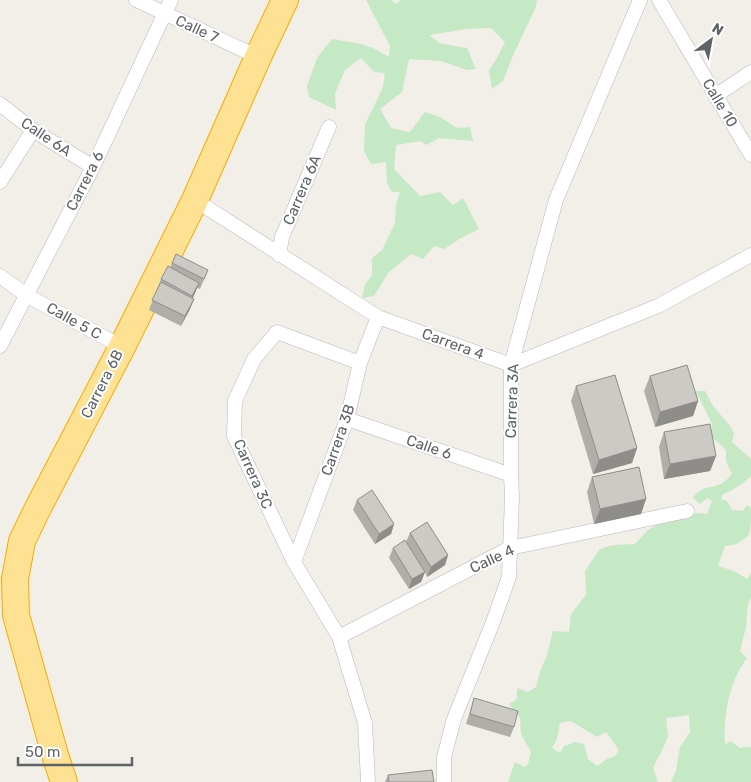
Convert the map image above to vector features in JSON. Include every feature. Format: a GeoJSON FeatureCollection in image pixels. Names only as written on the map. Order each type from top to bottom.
{"type":"FeatureCollection","features":[{"type":"Feature","properties":{"kind":"highway","name":"Carrera 6B"},"geometry":{"type":"LineString","coordinates":[[64,782],[9,619],[22,541],[195,200],[285,0]]}},
{"type":"Feature","properties":{"kind":"street","name":"Calle 7"},"geometry":{"type":"LineString","coordinates":[[136,0],[258,57]]}},
{"type":"Feature","properties":{"kind":"street","name":"Carrera 6"},"geometry":{"type":"LineString","coordinates":[[0,346],[93,167],[170,0]]}},
{"type":"Feature","properties":{"kind":"street","name":"Carrera 3A"},"geometry":{"type":"LineString","coordinates":[[444,782],[444,757],[454,719],[509,577],[512,497],[511,365],[556,200],[640,0]]}},
{"type":"Feature","properties":{"kind":"street","name":"Calle 10"},"geometry":{"type":"LineString","coordinates":[[659,0],[751,155]]}},
{"type":"Feature","properties":{"kind":"street"},"geometry":{"type":"LineString","coordinates":[[715,96],[751,72]]}},
{"type":"Feature","properties":{"kind":"street","name":"Calle 6A"},"geometry":{"type":"LineString","coordinates":[[0,104],[33,130],[93,167]]}},
{"type":"Feature","properties":{"kind":"street","name":"Carrera 6A"},"geometry":{"type":"LineString","coordinates":[[279,255],[282,237],[329,128]]}},
{"type":"Feature","properties":{"kind":"street"},"geometry":{"type":"LineString","coordinates":[[0,182],[33,130]]}},
{"type":"Feature","properties":{"kind":"street","name":"Carrera 4"},"geometry":{"type":"LineString","coordinates":[[195,200],[378,318],[511,365]]}},
{"type":"Feature","properties":{"kind":"street"},"geometry":{"type":"LineString","coordinates":[[511,365],[658,306],[751,255]]}},
{"type":"Feature","properties":{"kind":"street"},"geometry":{"type":"LineString","coordinates":[[0,276],[26,295]]}},
{"type":"Feature","properties":{"kind":"street","name":"Calle 5 C"},"geometry":{"type":"LineString","coordinates":[[26,295],[122,347]]}},
{"type":"Feature","properties":{"kind":"street","name":"Carrera 3B"},"geometry":{"type":"LineString","coordinates":[[294,562],[347,419],[360,363],[378,318]]}},
{"type":"Feature","properties":{"kind":"street","name":"Carrera 3C"},"geometry":{"type":"LineString","coordinates":[[294,562],[234,436],[234,401],[254,359],[277,332],[360,363]]}},
{"type":"Feature","properties":{"kind":"street","name":"Calle 6"},"geometry":{"type":"LineString","coordinates":[[347,419],[511,475]]}},
{"type":"Feature","properties":{"kind":"street","name":"Calle 4"},"geometry":{"type":"LineString","coordinates":[[339,637],[510,548],[687,511]]}},
{"type":"Feature","properties":{"kind":"street"},"geometry":{"type":"LineString","coordinates":[[294,562],[339,637],[366,723],[368,782]]}},
{"type":"Feature","properties":{"kind":"green space"},"geometry":{"type":"Polygon","coordinates":[[[366,0],[390,0],[397,4],[400,0],[537,0],[536,7],[503,81],[492,89],[489,70],[505,42],[491,28],[467,29],[429,35],[439,43],[467,48],[476,69],[467,70],[441,61],[409,59],[402,92],[380,109],[391,128],[410,132],[425,112],[440,117],[457,128],[470,127],[473,141],[439,138],[426,145],[421,141],[396,145],[394,169],[420,196],[440,192],[453,205],[463,198],[479,229],[444,249],[434,246],[423,259],[411,254],[388,273],[374,296],[362,298],[365,285],[372,275],[372,258],[382,250],[395,223],[396,204],[400,192],[392,192],[387,183],[386,162],[371,164],[364,151],[365,125],[383,87],[385,73],[374,72],[361,58],[345,70],[335,93],[336,110],[309,97],[307,86],[317,58],[332,39],[361,44],[389,57],[390,46],[366,0]]]}},
{"type":"Feature","properties":{"kind":"green space"},"geometry":{"type":"Polygon","coordinates":[[[694,391],[705,391],[713,406],[731,427],[734,434],[732,442],[751,459],[751,476],[731,491],[723,494],[721,499],[727,501],[732,510],[743,511],[747,505],[751,508],[749,535],[737,544],[725,546],[718,566],[734,571],[747,579],[751,573],[751,598],[748,604],[746,627],[740,651],[747,658],[741,667],[728,699],[725,745],[730,741],[740,748],[751,747],[751,782],[671,782],[676,771],[680,747],[690,732],[689,715],[666,718],[668,736],[653,767],[658,782],[508,782],[515,762],[525,767],[528,764],[531,752],[521,734],[520,718],[509,704],[517,699],[517,688],[528,692],[536,687],[553,631],[569,632],[571,614],[586,595],[585,571],[600,549],[613,545],[635,544],[648,530],[660,523],[675,519],[687,519],[696,513],[707,514],[712,501],[707,498],[700,504],[693,498],[700,491],[718,485],[732,474],[726,461],[726,450],[712,437],[712,424],[694,391]],[[571,721],[560,723],[557,739],[552,748],[560,753],[564,746],[575,742],[584,744],[588,759],[597,766],[615,756],[619,750],[606,732],[597,737],[571,721]]]}},
{"type":"Feature","properties":{"kind":"building"},"geometry":{"type":"Polygon","coordinates":[[[176,254],[208,270],[204,279],[172,263],[176,254]]]}},
{"type":"Feature","properties":{"kind":"building"},"geometry":{"type":"Polygon","coordinates":[[[168,266],[199,283],[192,296],[161,279],[168,266]]]}},
{"type":"Feature","properties":{"kind":"building"},"geometry":{"type":"Polygon","coordinates":[[[161,282],[194,299],[185,316],[152,300],[161,282]]]}},
{"type":"Feature","properties":{"kind":"building"},"geometry":{"type":"Polygon","coordinates":[[[687,365],[698,401],[660,412],[650,376],[687,365]]]}},
{"type":"Feature","properties":{"kind":"building"},"geometry":{"type":"Polygon","coordinates":[[[615,375],[637,448],[599,460],[576,386],[615,375]]]}},
{"type":"Feature","properties":{"kind":"building"},"geometry":{"type":"Polygon","coordinates":[[[710,424],[716,456],[670,464],[664,432],[710,424]]]}},
{"type":"Feature","properties":{"kind":"building"},"geometry":{"type":"Polygon","coordinates":[[[639,467],[646,499],[600,509],[592,477],[639,467]]]}},
{"type":"Feature","properties":{"kind":"building"},"geometry":{"type":"Polygon","coordinates":[[[372,490],[394,524],[379,534],[357,500],[372,490]]]}},
{"type":"Feature","properties":{"kind":"building"},"geometry":{"type":"Polygon","coordinates":[[[427,522],[448,555],[431,567],[410,533],[427,522]]]}},
{"type":"Feature","properties":{"kind":"building"},"geometry":{"type":"Polygon","coordinates":[[[405,540],[425,572],[412,579],[393,548],[405,540]]]}},
{"type":"Feature","properties":{"kind":"building"},"geometry":{"type":"Polygon","coordinates":[[[474,698],[518,711],[514,727],[470,714],[474,698]]]}},
{"type":"Feature","properties":{"kind":"building"},"geometry":{"type":"Polygon","coordinates":[[[432,770],[434,782],[389,782],[388,775],[432,770]]]}}]}
